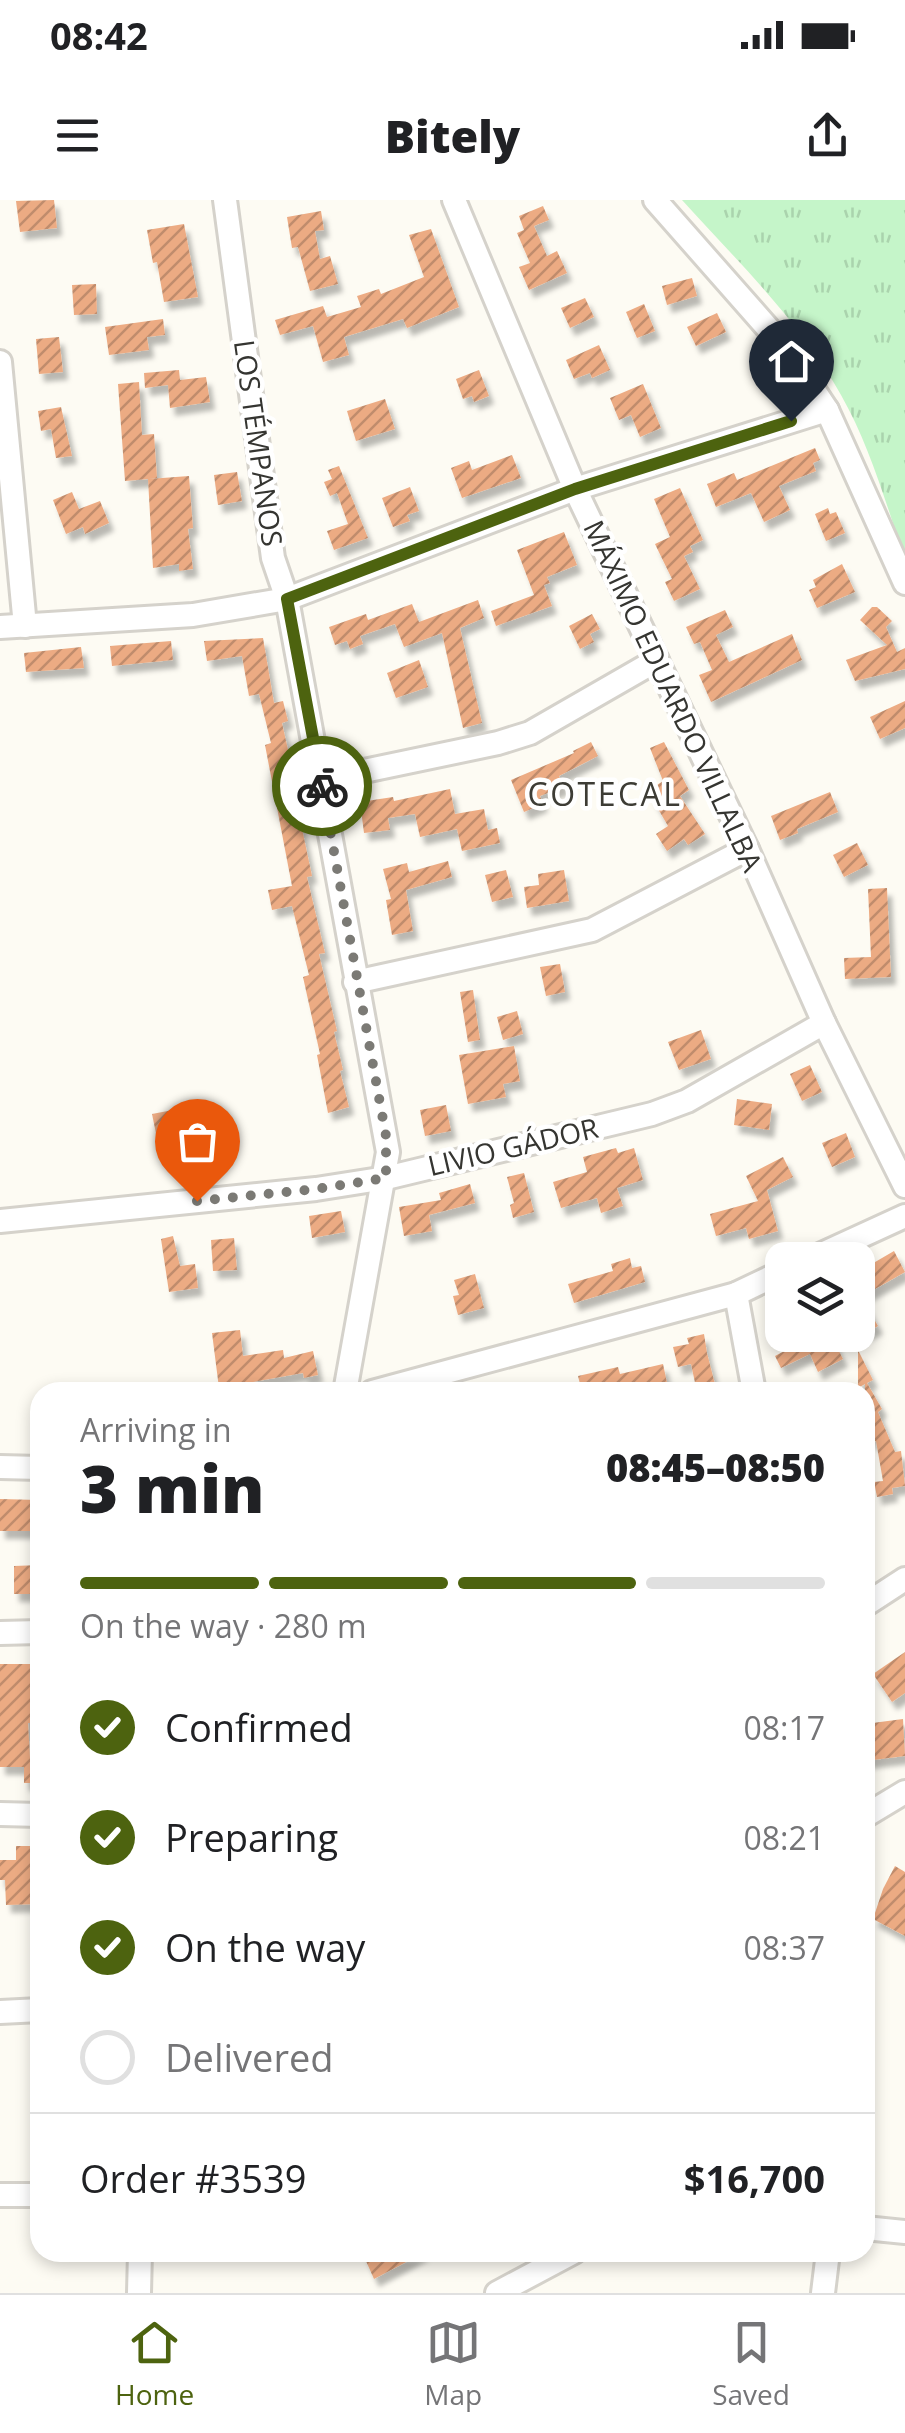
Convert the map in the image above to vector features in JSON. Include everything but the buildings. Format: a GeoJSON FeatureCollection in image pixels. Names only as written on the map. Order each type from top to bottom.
{"type":"FeatureCollection","features":[{"type":"Feature","properties":{"kind":"street","name":"LOS TÉMPANOS"},"geometry":{"type":"LineString","coordinates":[[225,200],[273,558],[287,599],[386,1136],[386,1178],[348,1382]]}},
{"type":"Feature","properties":{"kind":"street","name":"MÁXIMO EDUARDO VILLALBA"},"geometry":{"type":"LineString","coordinates":[[454,200],[575,489],[747,849],[824,1023],[905,1186]]}},
{"type":"Feature","properties":{"kind":"street"},"geometry":{"type":"LineString","coordinates":[[654,200],[788,351],[827,410],[905,583]]}},
{"type":"Feature","properties":{"kind":"street"},"geometry":{"type":"LineString","coordinates":[[0,362],[25,626]]}},
{"type":"Feature","properties":{"kind":"street"},"geometry":{"type":"LineString","coordinates":[[0,627],[193,616],[287,599],[575,489],[827,410]]}},
{"type":"Feature","properties":{"kind":"street"},"geometry":{"type":"LineString","coordinates":[[321,780],[530,733],[658,660]]}},
{"type":"Feature","properties":{"kind":"street"},"geometry":{"type":"LineString","coordinates":[[356,982],[592,930],[747,849]]}},
{"type":"Feature","properties":{"kind":"street","name":"LIVIO GÁDOR"},"geometry":{"type":"LineString","coordinates":[[0,1221],[316,1189],[386,1178],[652,1114],[687,1100],[824,1023]]}},
{"type":"Feature","properties":{"kind":"street"},"geometry":{"type":"LineString","coordinates":[[848,1242],[905,1216]]}},
{"type":"Feature","properties":{"kind":"street"},"geometry":{"type":"LineString","coordinates":[[409,1382],[736,1294],[765,1280]]}},
{"type":"Feature","properties":{"kind":"street"},"geometry":{"type":"LineString","coordinates":[[736,1294],[752,1382]]}},
{"type":"Feature","properties":{"kind":"street"},"geometry":{"type":"LineString","coordinates":[[0,1468],[30,1468]]}},
{"type":"Feature","properties":{"kind":"street"},"geometry":{"type":"LineString","coordinates":[[875,1598],[905,1579]]}},
{"type":"Feature","properties":{"kind":"street"},"geometry":{"type":"LineString","coordinates":[[0,1633],[30,1632]]}},
{"type":"Feature","properties":{"kind":"street"},"geometry":{"type":"LineString","coordinates":[[875,1810],[905,1792]]}},
{"type":"Feature","properties":{"kind":"street"},"geometry":{"type":"LineString","coordinates":[[0,1814],[30,1815]]}},
{"type":"Feature","properties":{"kind":"street"},"geometry":{"type":"LineString","coordinates":[[0,2012],[30,2010]]}},
{"type":"Feature","properties":{"kind":"street"},"geometry":{"type":"LineString","coordinates":[[0,2196],[30,2195]]}},
{"type":"Feature","properties":{"kind":"street"},"geometry":{"type":"LineString","coordinates":[[875,2229],[905,2232]]}},
{"type":"Feature","properties":{"kind":"street"},"geometry":{"type":"LineString","coordinates":[[139,2293],[140,2262]]}},
{"type":"Feature","properties":{"kind":"street"},"geometry":{"type":"LineString","coordinates":[[497,2293],[554,2262]]}},
{"type":"Feature","properties":{"kind":"street"},"geometry":{"type":"LineString","coordinates":[[824,2293],[827,2262]]}},
{"type":"Feature","properties":{"kind":"green space"},"geometry":{"type":"Polygon","coordinates":[[[682,200],[905,200],[905,559],[861,434],[825,368],[767,293],[682,200]]]}},
{"type":"Feature","properties":{"kind":"way so far"},"geometry":{"type":"LineString","coordinates":[[197,1201],[386,1178],[386,1136],[322,786]]}},
{"type":"Feature","properties":{"kind":"district","name":"COTECAL"},"geometry":{"type":"Point","coordinates":[605,795]}},
{"type":"Feature","properties":{"kind":"route"},"geometry":{"type":"LineString","coordinates":[[322,786],[287,599],[575,489],[791,421]]}}]}
